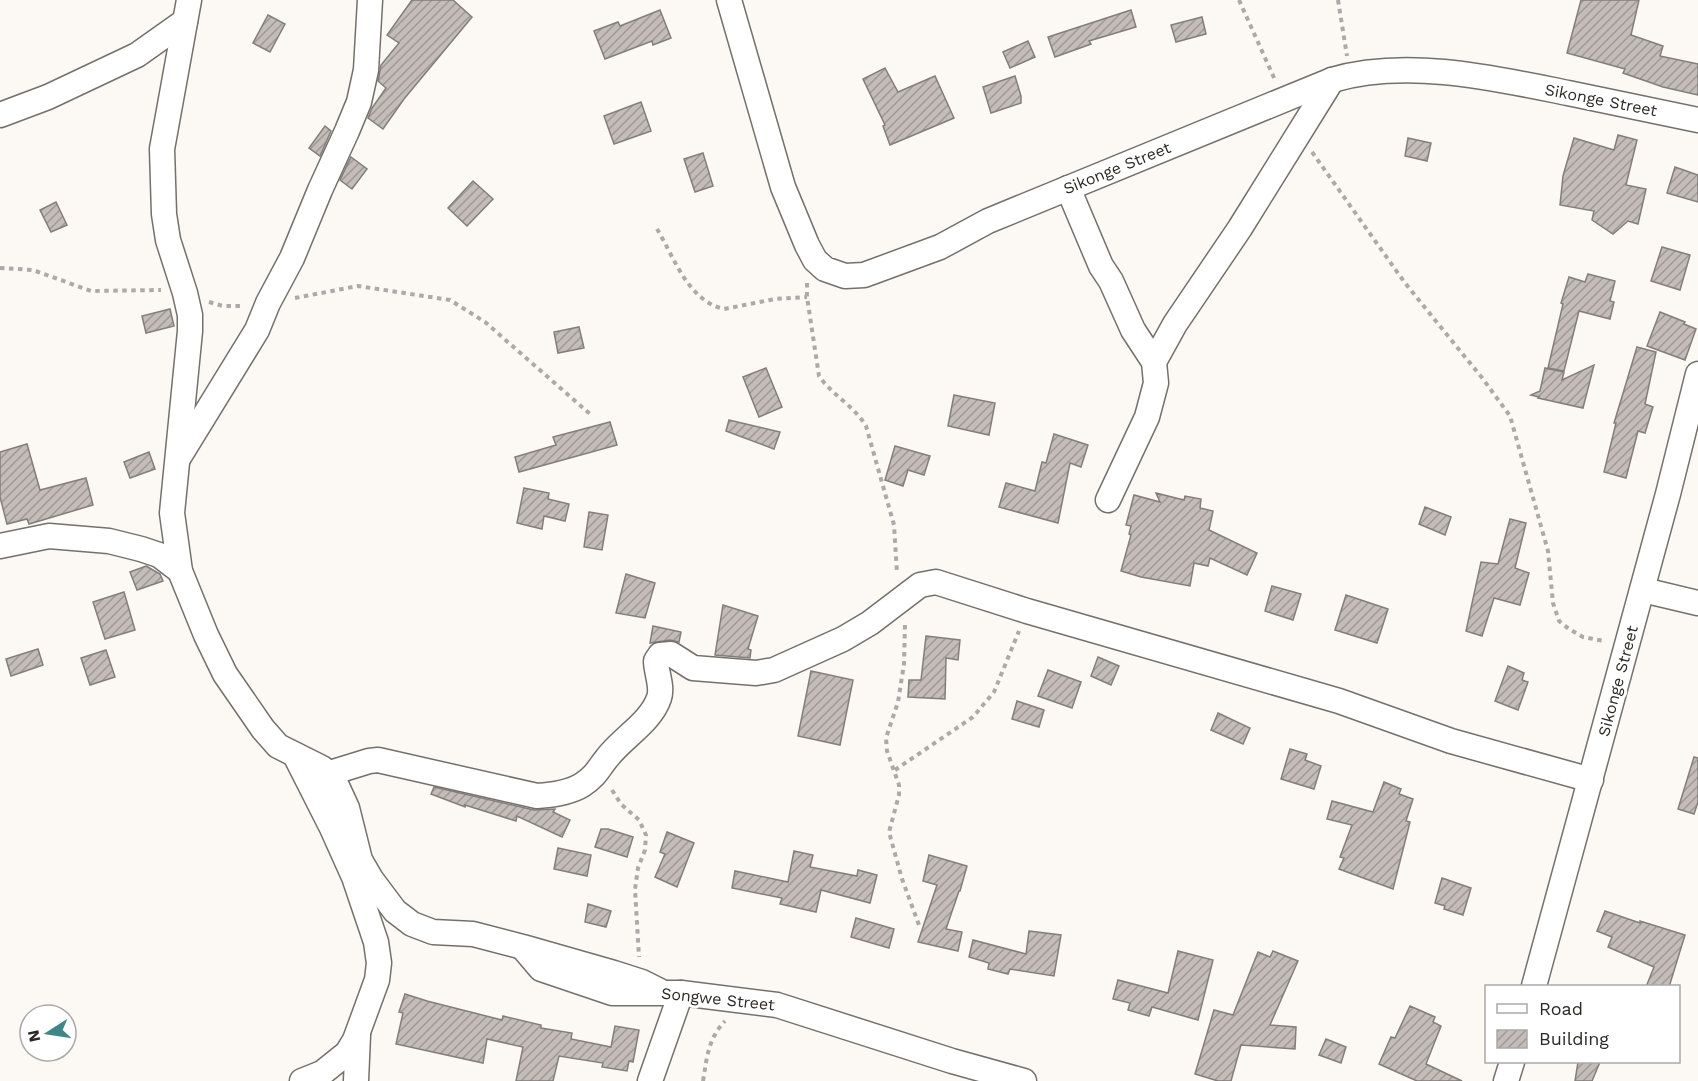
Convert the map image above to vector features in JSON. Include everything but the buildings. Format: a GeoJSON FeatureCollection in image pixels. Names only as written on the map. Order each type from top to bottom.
{"type":"FeatureCollection","features":[{"type":"Feature","properties":{"kind":"street"},"geometry":{"type":"LineString","coordinates":[[176,462],[252,338],[292,258],[359,102],[366,70],[370,0]]}},
{"type":"Feature","properties":{"kind":"street","name":"Sikonge Street"},"geometry":{"type":"LineString","coordinates":[[729,0],[783,187],[807,245],[825,269],[844,276],[864,275],[940,247],[988,221],[1341,77],[1374,72],[1426,71],[1510,81],[1698,120]]}},
{"type":"Feature","properties":{"kind":"street"},"geometry":{"type":"LineString","coordinates":[[0,115],[48,97],[137,55],[187,11]]}},
{"type":"Feature","properties":{"kind":"street"},"geometry":{"type":"LineString","coordinates":[[187,11],[162,148],[164,214],[168,240],[190,315],[172,513],[180,571],[225,674],[263,729],[278,746],[322,768],[327,774],[369,761],[385,761],[537,796],[572,790],[598,773],[607,758],[642,724],[659,700],[656,661],[660,655],[671,654],[693,668],[756,673],[774,670],[843,639],[870,623],[920,585],[936,582],[1027,611],[1339,701],[1451,741],[1591,780]]}},
{"type":"Feature","properties":{"kind":"street"},"geometry":{"type":"LineString","coordinates":[[1154,362],[1175,324],[1240,228],[1299,134],[1341,77]]}},
{"type":"Feature","properties":{"kind":"street"},"geometry":{"type":"LineString","coordinates":[[1068,188],[1101,266],[1111,281],[1133,330],[1154,362],[1156,383],[1147,417],[1108,500]]}},
{"type":"Feature","properties":{"kind":"street","name":"Sikonge Street"},"geometry":{"type":"LineString","coordinates":[[1535,985],[1643,590],[1698,374]]}},
{"type":"Feature","properties":{"kind":"street"},"geometry":{"type":"LineString","coordinates":[[0,546],[49,536],[109,541],[159,555],[180,571]]}},
{"type":"Feature","properties":{"kind":"street"},"geometry":{"type":"LineString","coordinates":[[1643,590],[1698,603]]}},
{"type":"Feature","properties":{"kind":"street"},"geometry":{"type":"LineString","coordinates":[[295,755],[350,867],[376,942],[379,963],[377,980],[358,1031],[347,1053],[322,1073],[302,1081]]}},
{"type":"Feature","properties":{"kind":"street","name":"Songwe Street"},"geometry":{"type":"LineString","coordinates":[[327,774],[335,782],[347,808],[360,860],[371,879],[395,910],[421,929],[433,932],[472,934],[523,947],[541,969],[612,993],[626,994],[661,989],[777,1005],[952,1061],[1024,1081]]}},
{"type":"Feature","properties":{"kind":"street"},"geometry":{"type":"LineString","coordinates":[[650,1081],[661,989]]}},
{"type":"Feature","properties":{"kind":"street"},"geometry":{"type":"LineString","coordinates":[[356,1081],[358,1031]]}},
{"type":"Feature","properties":{"kind":"street"},"geometry":{"type":"LineString","coordinates":[[1506,1081],[1512,1063]]}},
{"type":"Feature","properties":{"kind":"path"},"geometry":{"type":"LineString","coordinates":[[1239,0],[1284,100]]}},
{"type":"Feature","properties":{"kind":"path"},"geometry":{"type":"LineString","coordinates":[[1338,0],[1341,77]]}},
{"type":"Feature","properties":{"kind":"path"},"geometry":{"type":"LineString","coordinates":[[1299,134],[1405,283],[1484,379],[1510,416],[1548,551],[1553,603],[1559,621],[1583,638],[1628,644]]}},
{"type":"Feature","properties":{"kind":"path"},"geometry":{"type":"LineString","coordinates":[[657,229],[688,283],[700,297],[717,307],[724,309],[775,299],[807,297]]}},
{"type":"Feature","properties":{"kind":"path"},"geometry":{"type":"LineString","coordinates":[[807,245],[807,297],[819,376],[861,417],[866,426],[894,525],[906,596],[904,664],[898,702],[886,738],[899,795],[889,832],[902,879],[919,926]]}},
{"type":"Feature","properties":{"kind":"path"},"geometry":{"type":"LineString","coordinates":[[0,268],[33,270],[92,291],[152,289],[185,293],[223,306],[268,303],[358,286],[450,300],[485,322],[590,414]]}},
{"type":"Feature","properties":{"kind":"path"},"geometry":{"type":"LineString","coordinates":[[895,770],[973,717],[994,693],[1027,611]]}},
{"type":"Feature","properties":{"kind":"path"},"geometry":{"type":"LineString","coordinates":[[598,773],[621,804],[639,820],[646,836],[645,850],[638,868],[635,889],[661,989]]}},
{"type":"Feature","properties":{"kind":"path"},"geometry":{"type":"LineString","coordinates":[[703,1081],[715,1031],[744,1001]]}}]}
